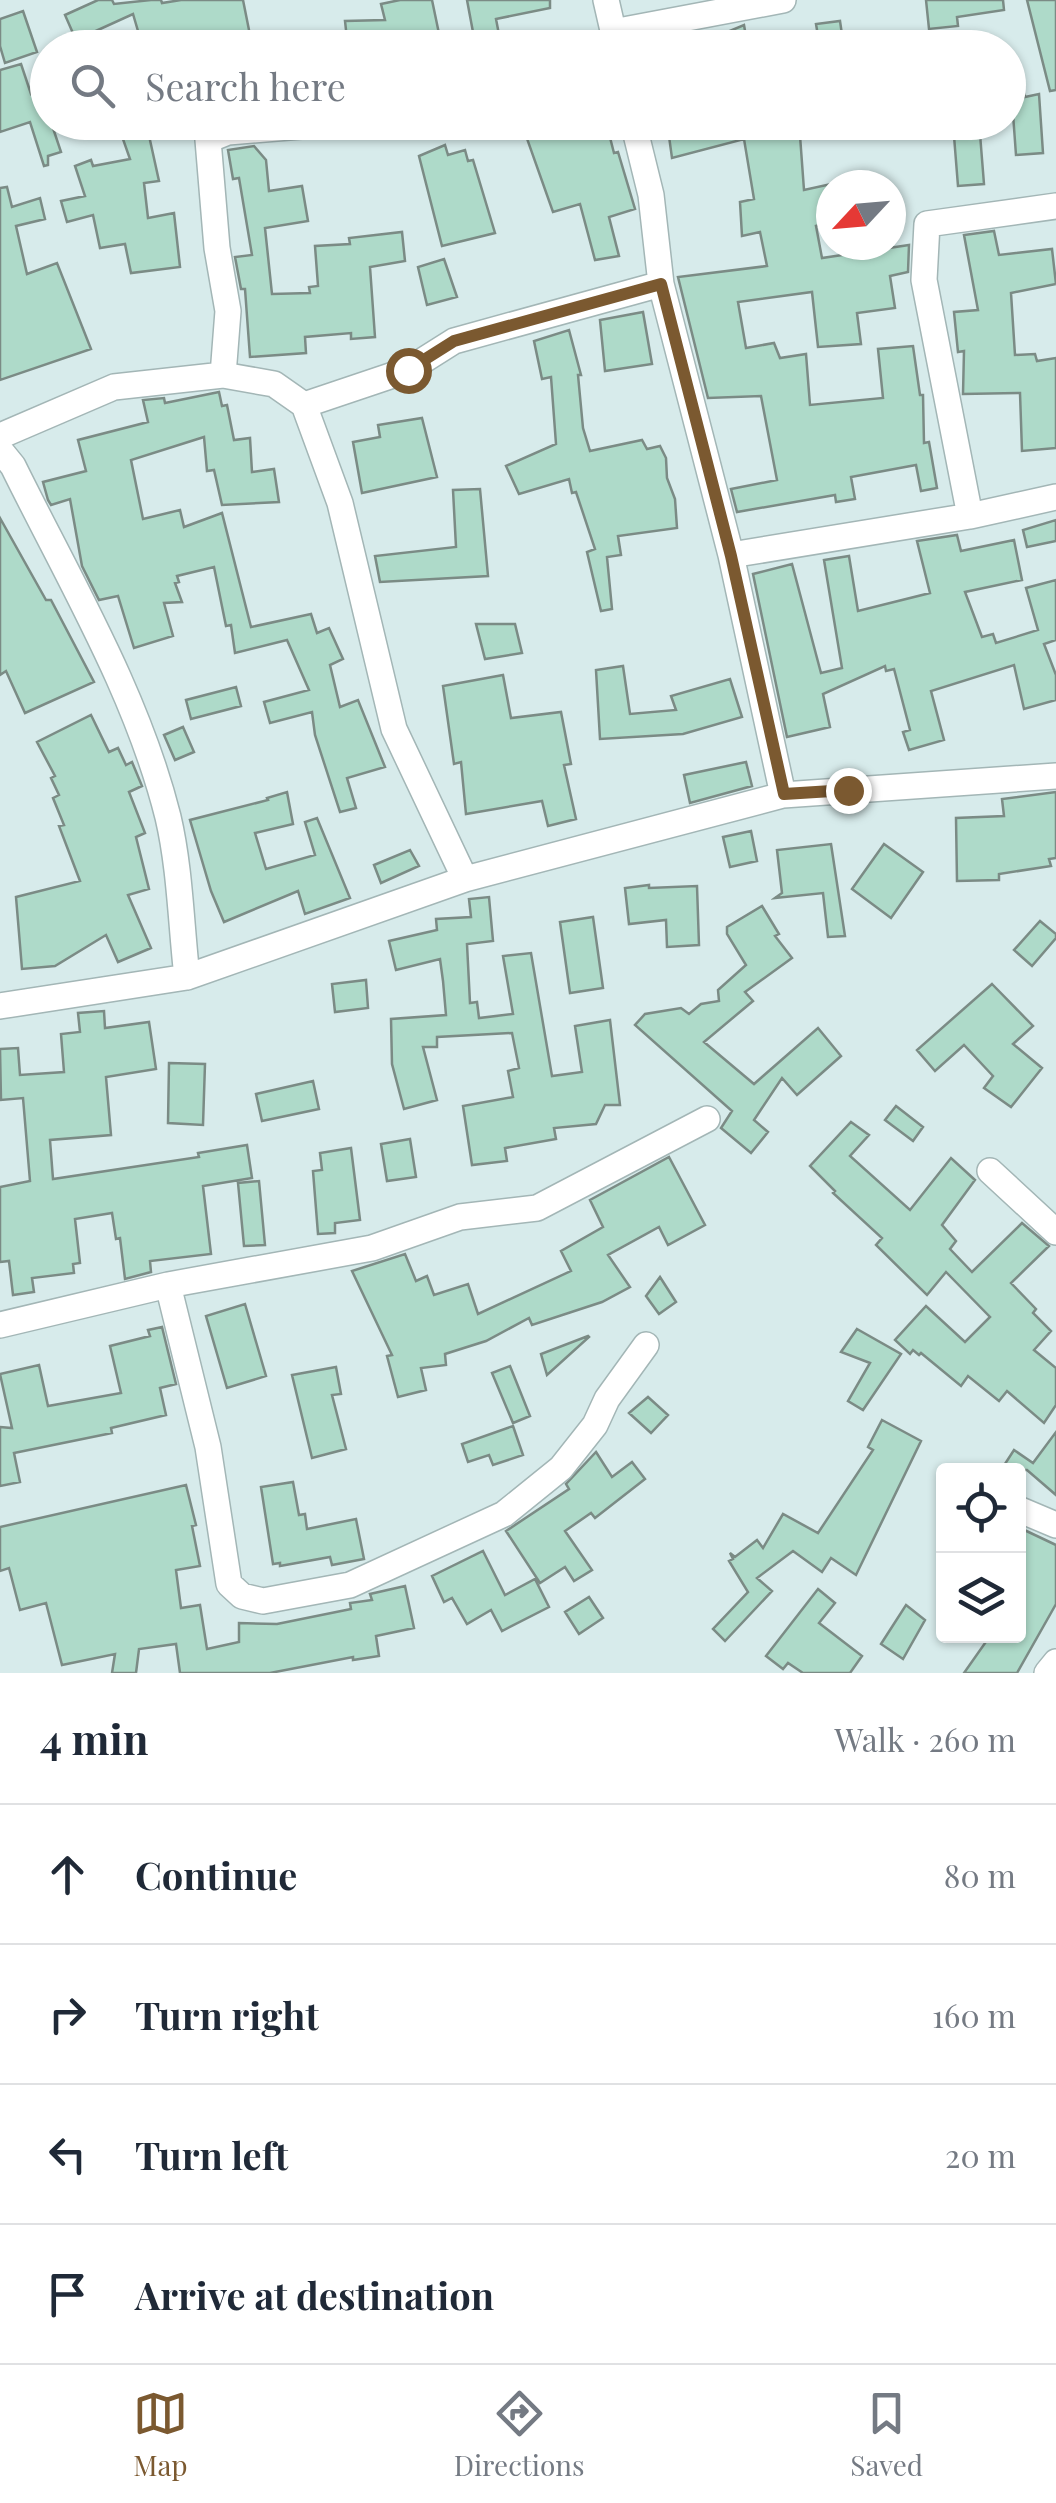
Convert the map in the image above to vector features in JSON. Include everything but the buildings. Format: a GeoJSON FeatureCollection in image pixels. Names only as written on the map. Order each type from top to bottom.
{"type":"FeatureCollection","features":[{"type":"Feature","properties":{"kind":"street"},"geometry":{"type":"LineString","coordinates":[[606,0],[613,30]]}},
{"type":"Feature","properties":{"kind":"street"},"geometry":{"type":"LineString","coordinates":[[657,30],[783,0]]}},
{"type":"Feature","properties":{"kind":"street"},"geometry":{"type":"LineString","coordinates":[[208,140],[217,248],[228,311],[223,375]]}},
{"type":"Feature","properties":{"kind":"street"},"geometry":{"type":"LineString","coordinates":[[638,140],[651,195],[661,284],[731,556],[784,794]]}},
{"type":"Feature","properties":{"kind":"street"},"geometry":{"type":"LineString","coordinates":[[970,516],[924,280],[927,224],[1056,206]]}},
{"type":"Feature","properties":{"kind":"street"},"geometry":{"type":"LineString","coordinates":[[304,405],[408,370],[454,341],[661,284]]}},
{"type":"Feature","properties":{"kind":"street"},"geometry":{"type":"LineString","coordinates":[[0,436],[114,388],[223,375],[274,384],[304,405],[340,502],[394,730],[465,879]]}},
{"type":"Feature","properties":{"kind":"street"},"geometry":{"type":"LineString","coordinates":[[0,450],[12,466],[118,678],[150,754],[169,821],[187,977]]}},
{"type":"Feature","properties":{"kind":"street"},"geometry":{"type":"LineString","coordinates":[[731,556],[970,516],[1056,497]]}},
{"type":"Feature","properties":{"kind":"street"},"geometry":{"type":"LineString","coordinates":[[0,1006],[187,977],[465,879],[784,794],[1056,776]]}},
{"type":"Feature","properties":{"kind":"street"},"geometry":{"type":"LineString","coordinates":[[0,1324],[168,1285],[372,1248],[460,1217],[537,1208],[707,1120]]}},
{"type":"Feature","properties":{"kind":"street"},"geometry":{"type":"LineString","coordinates":[[990,1171],[1056,1232]]}},
{"type":"Feature","properties":{"kind":"street"},"geometry":{"type":"LineString","coordinates":[[168,1285],[208,1447],[229,1584],[242,1596],[264,1601],[350,1585],[504,1514],[561,1468],[595,1425],[607,1399],[646,1345]]}},
{"type":"Feature","properties":{"kind":"street"},"geometry":{"type":"LineString","coordinates":[[1026,1513],[1056,1526]]}},
{"type":"Feature","properties":{"kind":"street"},"geometry":{"type":"LineString","coordinates":[[1047,1673],[1056,1662]]}},
{"type":"Feature","properties":{"kind":"route"},"geometry":{"type":"LineString","coordinates":[[408,370],[454,341],[661,284],[731,556],[784,794],[848,790]]}}]}
